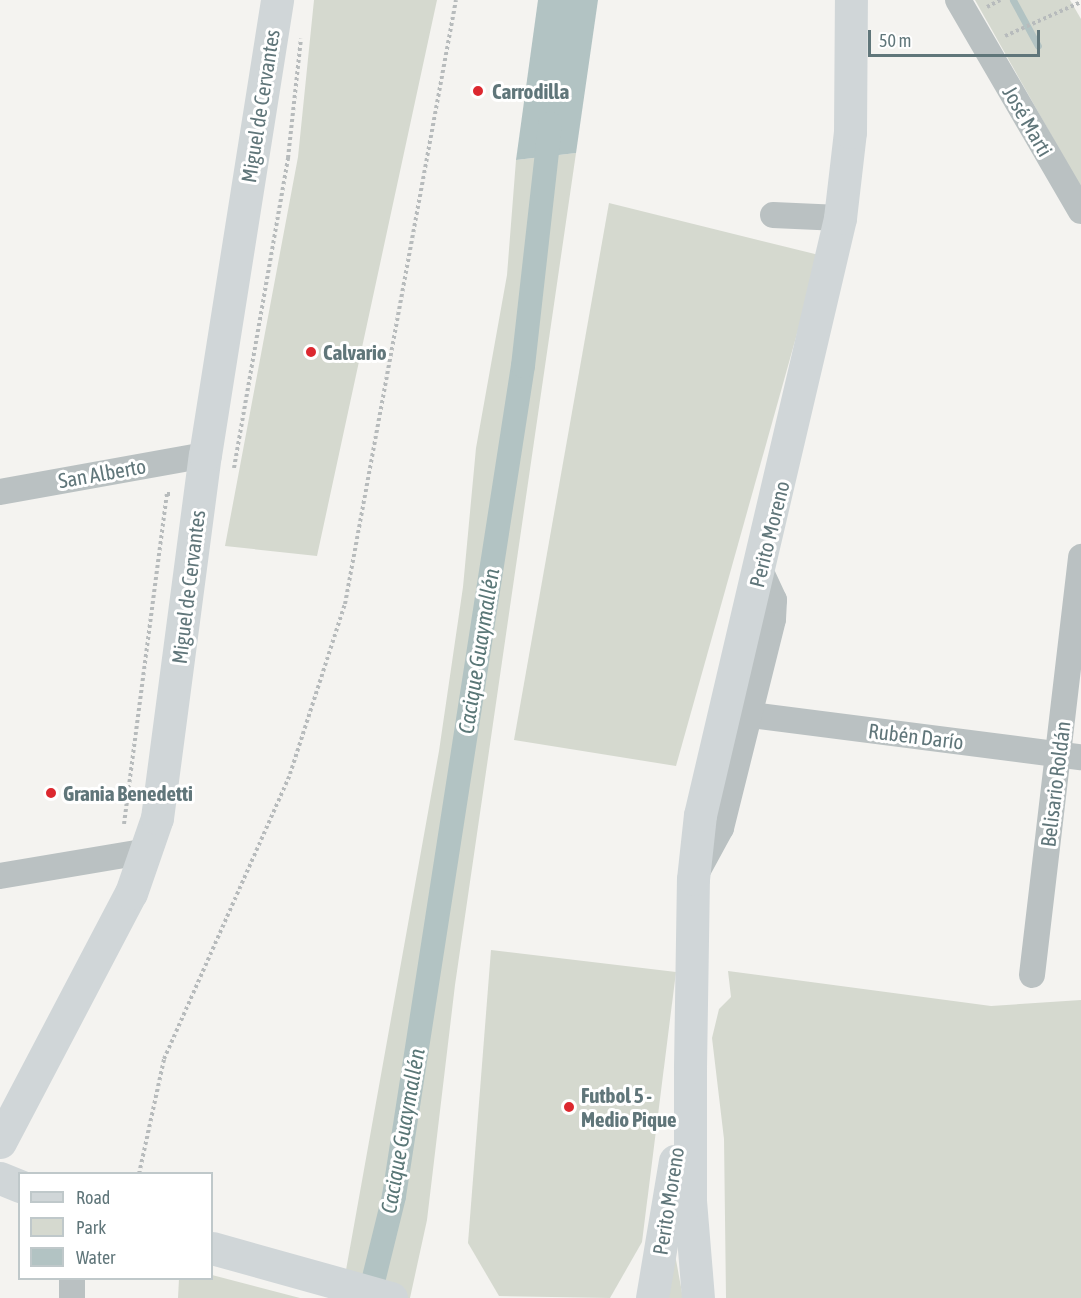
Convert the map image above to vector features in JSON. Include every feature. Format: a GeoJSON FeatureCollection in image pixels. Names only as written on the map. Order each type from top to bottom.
{"type":"FeatureCollection","features":[{"type":"Feature","properties":{"kind":"main road","name":"Miguel de Cervantes"},"geometry":{"type":"LineString","coordinates":[[0,1142],[148,851],[166,777],[205,455],[277,0]]}},
{"type":"Feature","properties":{"kind":"main road","name":"Perito Moreno"},"geometry":{"type":"LineString","coordinates":[[698,1298],[690,1201],[690,1067],[693,879],[700,814],[760,570],[840,218],[850,132],[851,0]]}},
{"type":"Feature","properties":{"kind":"main road","name":"Perito Moreno"},"geometry":{"type":"LineString","coordinates":[[652,1298],[690,1067]]}},
{"type":"Feature","properties":{"kind":"main road"},"geometry":{"type":"LineString","coordinates":[[0,1178],[18,1185]]}},
{"type":"Feature","properties":{"kind":"main road"},"geometry":{"type":"LineString","coordinates":[[213,1248],[392,1298]]}},
{"type":"Feature","properties":{"kind":"street","name":"José Marti"},"geometry":{"type":"LineString","coordinates":[[958,0],[1081,211]]}},
{"type":"Feature","properties":{"kind":"street"},"geometry":{"type":"LineString","coordinates":[[773,215],[840,218]]}},
{"type":"Feature","properties":{"kind":"street","name":"San Alberto"},"geometry":{"type":"LineString","coordinates":[[0,492],[205,455]]}},
{"type":"Feature","properties":{"kind":"street","name":"Belisario Roldán"},"geometry":{"type":"LineString","coordinates":[[1032,975],[1070,755],[1081,557]]}},
{"type":"Feature","properties":{"kind":"street"},"geometry":{"type":"LineString","coordinates":[[693,879],[721,828],[751,716],[773,619],[774,600],[760,570]]}},
{"type":"Feature","properties":{"kind":"street","name":"Rubén Darío"},"geometry":{"type":"LineString","coordinates":[[751,716],[1070,755]]}},
{"type":"Feature","properties":{"kind":"street"},"geometry":{"type":"LineString","coordinates":[[0,876],[148,851]]}},
{"type":"Feature","properties":{"kind":"street"},"geometry":{"type":"LineString","coordinates":[[72,1280],[72,1298]]}},
{"type":"Feature","properties":{"kind":"path"},"geometry":{"type":"LineString","coordinates":[[139,1172],[164,1059],[290,774],[345,604],[456,0]]}},
{"type":"Feature","properties":{"kind":"path"},"geometry":{"type":"LineString","coordinates":[[984,8],[1000,0]]}},
{"type":"Feature","properties":{"kind":"path"},"geometry":{"type":"LineString","coordinates":[[1002,37],[1081,2]]}},
{"type":"Feature","properties":{"kind":"green space","name":"Calvario"},"geometry":{"type":"Polygon","coordinates":[[[314,0],[437,0],[317,556],[225,546],[298,157],[314,0]]]}},
{"type":"Feature","properties":{"kind":"green space"},"geometry":{"type":"Polygon","coordinates":[[[975,0],[1070,0],[1081,19],[1081,188],[975,0]]]}},
{"type":"Feature","properties":{"kind":"green space"},"geometry":{"type":"Polygon","coordinates":[[[576,153],[455,985],[427,1220],[410,1298],[341,1298],[439,751],[463,587],[476,448],[507,275],[516,160],[576,153]]]}},
{"type":"Feature","properties":{"kind":"green space"},"geometry":{"type":"Polygon","coordinates":[[[609,203],[819,255],[676,766],[514,740],[609,203]]]}},
{"type":"Feature","properties":{"kind":"green space","name":"Futbol 5 - Medio Pique"},"geometry":{"type":"Polygon","coordinates":[[[491,950],[676,972],[642,1242],[610,1298],[499,1296],[468,1243],[491,950]]]}},
{"type":"Feature","properties":{"kind":"green space"},"geometry":{"type":"Polygon","coordinates":[[[728,971],[991,1006],[1081,1000],[1081,1298],[726,1298],[724,1139],[712,1038],[719,1009],[731,997],[728,971]]]}},
{"type":"Feature","properties":{"kind":"green space"},"geometry":{"type":"Polygon","coordinates":[[[674,1249],[683,1298],[660,1298],[674,1249]]]}},
{"type":"Feature","properties":{"kind":"green space"},"geometry":{"type":"Polygon","coordinates":[[[213,1275],[300,1298],[178,1298],[179,1280],[213,1280],[213,1275]]]}},
{"type":"Feature","properties":{"kind":"water"},"geometry":{"type":"Polygon","coordinates":[[[538,0],[598,0],[576,153],[516,160],[538,0]]]}},
{"type":"Feature","properties":{"kind":"waterway"},"geometry":{"type":"LineString","coordinates":[[1013,0],[1038,46]]}},
{"type":"Feature","properties":{"kind":"waterway","name":"Cacique Guaymallén"},"geometry":{"type":"LineString","coordinates":[[369,1298],[394,1196],[523,366],[550,124]]}},
{"type":"Feature","properties":{"kind":"place","name":"Carrodilla"},"geometry":{"type":"Point","coordinates":[478,91]}},
{"type":"Feature","properties":{"kind":"place","name":"Calvario"},"geometry":{"type":"Point","coordinates":[311,352]}},
{"type":"Feature","properties":{"kind":"place","name":"Grania Benedetti"},"geometry":{"type":"Point","coordinates":[51,793]}},
{"type":"Feature","properties":{"kind":"place","name":"Futbol 5 - Medio Pique"},"geometry":{"type":"Point","coordinates":[569,1107]}}]}
